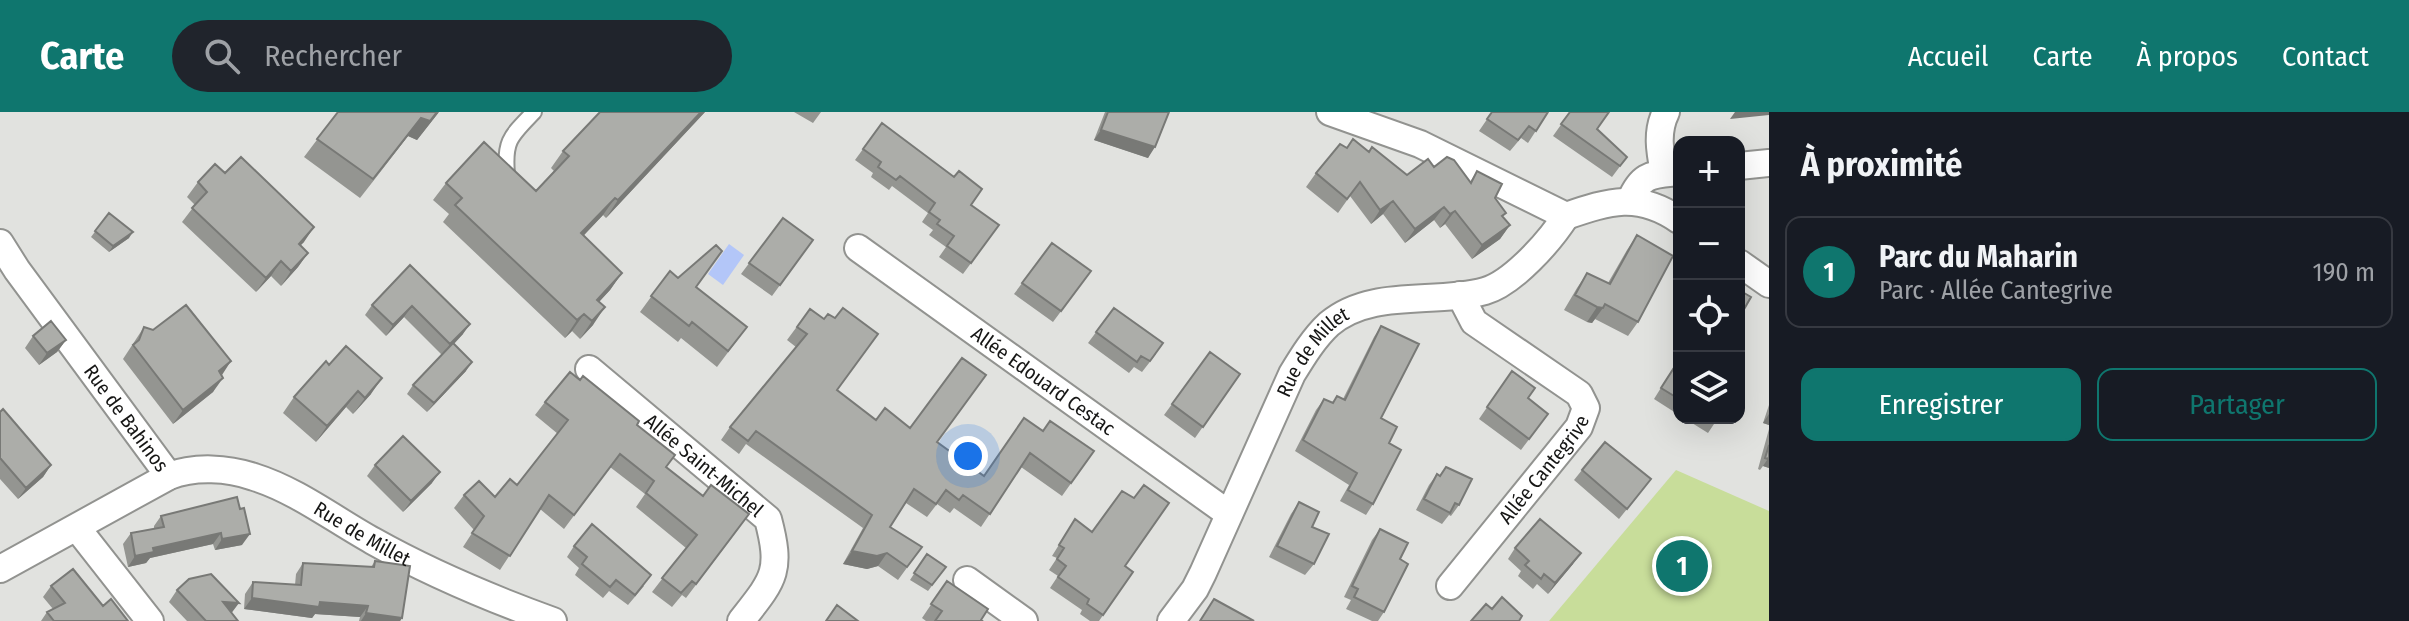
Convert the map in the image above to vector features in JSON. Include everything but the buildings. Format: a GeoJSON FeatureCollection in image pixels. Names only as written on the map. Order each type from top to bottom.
{"type":"FeatureCollection","features":[{"type":"Feature","properties":{"kind":"street"},"geometry":{"type":"LineString","coordinates":[[1330,112],[1420,144],[1566,216],[1604,203],[1630,201],[1651,204],[1673,217]]}},
{"type":"Feature","properties":{"kind":"street"},"geometry":{"type":"LineString","coordinates":[[1630,201],[1636,185],[1648,175],[1671,173],[1659,146],[1661,122],[1666,112]]}},
{"type":"Feature","properties":{"kind":"street"},"geometry":{"type":"LineString","coordinates":[[1745,165],[1769,163]]}},
{"type":"Feature","properties":{"kind":"street","name":"Rue de Millet"},"geometry":{"type":"LineString","coordinates":[[1171,621],[1195,589],[1292,374],[1329,324],[1354,309],[1385,301],[1488,290],[1542,249],[1566,216]]}},
{"type":"Feature","properties":{"kind":"street","name":"Rue de Bahinos"},"geometry":{"type":"LineString","coordinates":[[0,243],[169,476],[0,569]]}},
{"type":"Feature","properties":{"kind":"street","name":"Allée Edouard Cestac"},"geometry":{"type":"LineString","coordinates":[[858,248],[1208,502],[1229,514]]}},
{"type":"Feature","properties":{"kind":"street"},"geometry":{"type":"LineString","coordinates":[[1745,267],[1769,284]]}},
{"type":"Feature","properties":{"kind":"street","name":"Allée Cantegrive"},"geometry":{"type":"LineString","coordinates":[[1450,586],[1579,427],[1586,408],[1579,394],[1474,322],[1460,295]]}},
{"type":"Feature","properties":{"kind":"street","name":"Allée Saint-Michel"},"geometry":{"type":"LineString","coordinates":[[589,369],[768,519],[774,542],[770,584],[741,621]]}},
{"type":"Feature","properties":{"kind":"street","name":"Rue de Millet"},"geometry":{"type":"LineString","coordinates":[[169,476],[201,470],[224,470],[255,477],[412,562],[505,604],[553,621]]}},
{"type":"Feature","properties":{"kind":"street"},"geometry":{"type":"LineString","coordinates":[[77,528],[150,621]]}},
{"type":"Feature","properties":{"kind":"street"},"geometry":{"type":"LineString","coordinates":[[967,580],[1024,621]]}},
{"type":"Feature","properties":{"kind":"lane"},"geometry":{"type":"LineString","coordinates":[[507,174],[505,150],[514,133],[534,112]]}},
{"type":"Feature","properties":{"kind":"green space"},"geometry":{"type":"Polygon","coordinates":[[[1676,470],[1769,511],[1769,621],[1549,621],[1676,470]]]}},
{"type":"Feature","properties":{"kind":"water"},"geometry":{"type":"Polygon","coordinates":[[[729,244],[744,255],[723,285],[708,274],[729,244]]]}},
{"type":"Feature","properties":{"kind":"place","name":"Parc du Maharin"},"geometry":{"type":"Point","coordinates":[1682,566]}}]}
